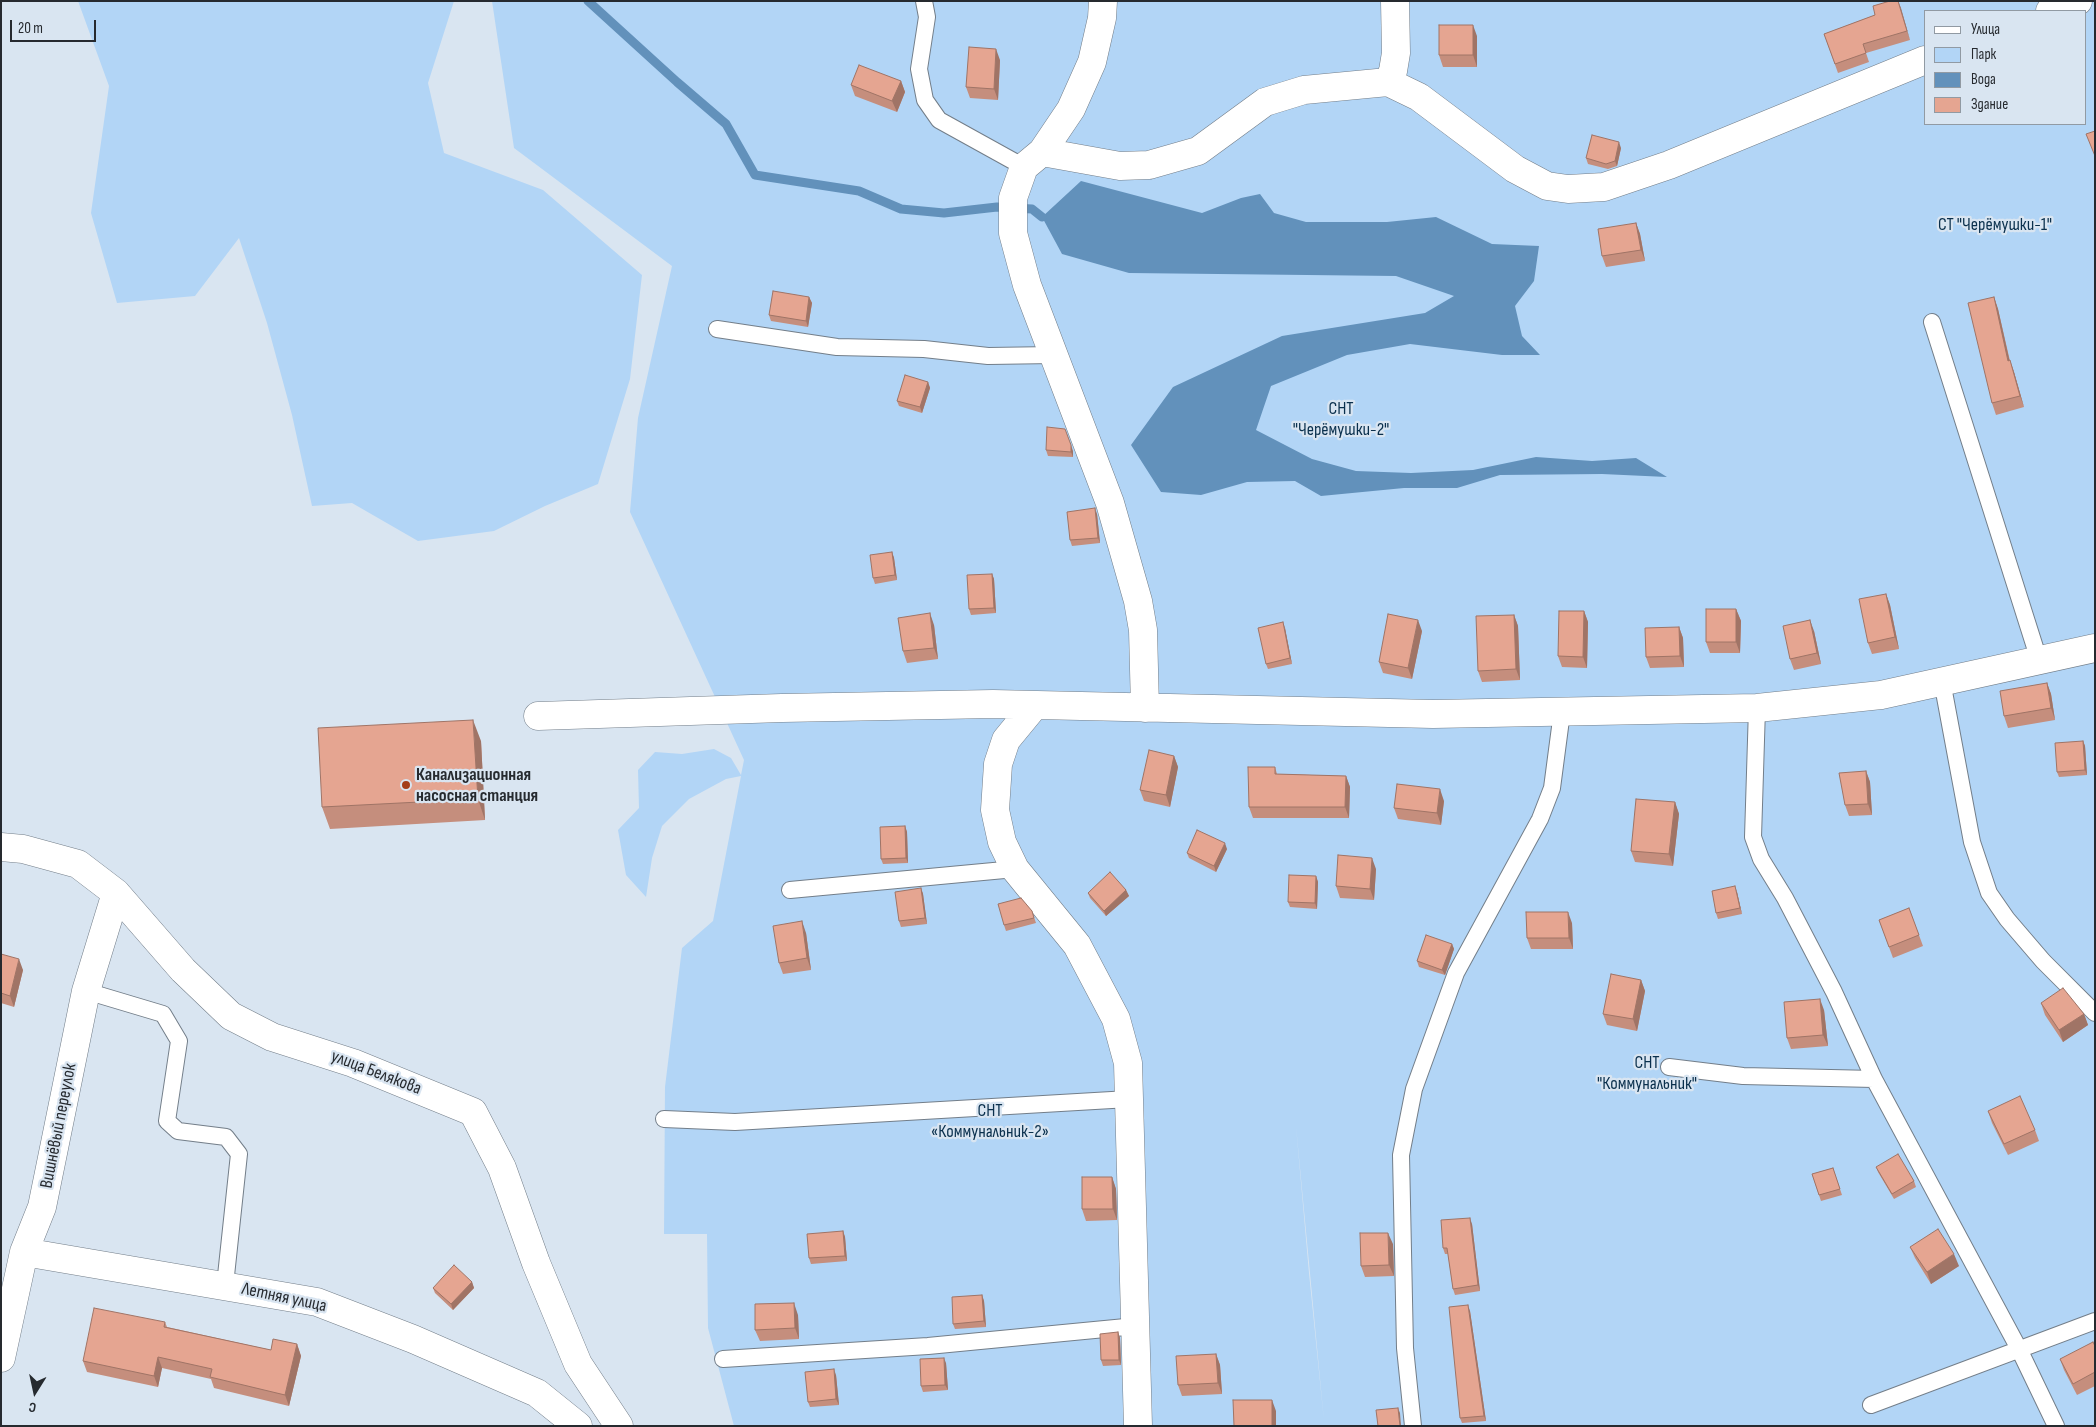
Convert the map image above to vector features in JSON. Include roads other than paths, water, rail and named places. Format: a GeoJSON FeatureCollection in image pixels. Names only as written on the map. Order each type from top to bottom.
{"type":"FeatureCollection","features":[{"type":"Feature","properties":{"kind":"street"},"geometry":{"type":"LineString","coordinates":[[1103,1],[1102,18],[1092,62],[1071,109],[1033,160],[1013,198],[1013,233],[1027,285],[1110,503],[1138,601],[1143,630],[1145,708]]}},
{"type":"Feature","properties":{"kind":"street"},"geometry":{"type":"LineString","coordinates":[[1388,82],[1393,71],[1396,53],[1395,1]]}},
{"type":"Feature","properties":{"kind":"street"},"geometry":{"type":"LineString","coordinates":[[2053,10],[2078,1]]}},
{"type":"Feature","properties":{"kind":"street"},"geometry":{"type":"LineString","coordinates":[[1033,160],[1120,166],[1149,165],[1198,150],[1265,102],[1304,90],[1388,82],[1419,97],[1515,170],[1547,186],[1568,189],[1604,187],[1669,165],[1924,60]]}},
{"type":"Feature","properties":{"kind":"street"},"geometry":{"type":"LineString","coordinates":[[538,716],[782,708],[1034,706],[1433,714],[1757,708],[1881,695],[2095,648]]}},
{"type":"Feature","properties":{"kind":"street"},"geometry":{"type":"LineString","coordinates":[[1034,706],[1006,740],[998,764],[995,810],[1002,842],[1015,869],[1077,945],[1116,1020],[1128,1063],[1138,1426]]}},
{"type":"Feature","properties":{"kind":"street","name":"улица Белякова"},"geometry":{"type":"LineString","coordinates":[[1,846],[23,849],[78,864],[116,893],[183,970],[231,1016],[272,1037],[353,1063],[473,1112],[502,1168],[536,1263],[578,1364],[619,1426]]}},
{"type":"Feature","properties":{"kind":"street","name":"Вишнёвый переулок"},"geometry":{"type":"LineString","coordinates":[[1,1358],[24,1252],[42,1207],[86,991],[116,893]]}},
{"type":"Feature","properties":{"kind":"street","name":"Летняя улица"},"geometry":{"type":"LineString","coordinates":[[24,1252],[317,1302],[404,1336],[537,1393],[578,1426]]}},
{"type":"Feature","properties":{"kind":"lane"},"geometry":{"type":"LineString","coordinates":[[924,1],[927,17],[919,69],[925,100],[939,120],[1033,160]]}},
{"type":"Feature","properties":{"kind":"lane"},"geometry":{"type":"LineString","coordinates":[[1932,322],[2039,660]]}},
{"type":"Feature","properties":{"kind":"lane"},"geometry":{"type":"LineString","coordinates":[[717,329],[837,347],[924,349],[988,356],[1054,355]]}},
{"type":"Feature","properties":{"kind":"lane"},"geometry":{"type":"LineString","coordinates":[[1942,682],[1972,842],[1989,893],[2006,919],[2042,961],[2095,1013]]}},
{"type":"Feature","properties":{"kind":"lane"},"geometry":{"type":"LineString","coordinates":[[1757,708],[1753,838],[1761,859],[1785,898],[1834,992],[1874,1079],[2019,1349],[2056,1426]]}},
{"type":"Feature","properties":{"kind":"lane"},"geometry":{"type":"LineString","coordinates":[[1412,1426],[1405,1348],[1401,1155],[1414,1088],[1456,973],[1540,819],[1552,788],[1562,712]]}},
{"type":"Feature","properties":{"kind":"lane"},"geometry":{"type":"LineString","coordinates":[[790,890],[1015,869]]}},
{"type":"Feature","properties":{"kind":"lane"},"geometry":{"type":"LineString","coordinates":[[86,991],[163,1014],[179,1041],[167,1121],[178,1131],[226,1137],[239,1154],[225,1285]]}},
{"type":"Feature","properties":{"kind":"lane"},"geometry":{"type":"LineString","coordinates":[[1669,1067],[1743,1076],[1874,1079]]}},
{"type":"Feature","properties":{"kind":"lane"},"geometry":{"type":"LineString","coordinates":[[664,1119],[735,1122],[1130,1099]]}},
{"type":"Feature","properties":{"kind":"lane"},"geometry":{"type":"LineString","coordinates":[[1871,1405],[2095,1321]]}},
{"type":"Feature","properties":{"kind":"lane"},"geometry":{"type":"LineString","coordinates":[[724,1359],[928,1346],[1136,1326]]}},
{"type":"Feature","properties":{"kind":"water"},"geometry":{"type":"Polygon","coordinates":[[[1081,181],[1202,213],[1241,198],[1260,194],[1274,213],[1306,222],[1387,222],[1436,217],[1492,244],[1539,246],[1534,281],[1515,306],[1522,336],[1540,355],[1502,355],[1410,344],[1347,355],[1271,386],[1256,430],[1312,459],[1356,471],[1411,473],[1473,470],[1536,457],[1592,461],[1636,458],[1667,477],[1602,474],[1500,475],[1457,488],[1404,488],[1321,496],[1295,481],[1247,482],[1201,495],[1161,492],[1131,445],[1173,387],[1282,336],[1425,313],[1454,296],[1396,276],[1129,273],[1062,254],[1042,217],[1081,181]]]}},
{"type":"Feature","properties":{"kind":"waterway"},"geometry":{"type":"LineString","coordinates":[[588,1],[726,124],[755,175],[859,191],[901,209],[944,213],[997,207],[1032,209],[1042,217]]}},
{"type":"Feature","properties":{"kind":"place","name":"Канализационная насосная станция"},"geometry":{"type":"Point","coordinates":[406,785]}},
{"type":"Feature","properties":{"kind":"park label","name":"СТ \"Черёмушки-1\""},"geometry":{"type":"Point","coordinates":[1995,225]}},
{"type":"Feature","properties":{"kind":"park label","name":"СНТ \"Черёмушки-2\""},"geometry":{"type":"Point","coordinates":[1341,419]}},
{"type":"Feature","properties":{"kind":"park label","name":"СНТ \"Коммунальник\""},"geometry":{"type":"Point","coordinates":[1647,1073]}},
{"type":"Feature","properties":{"kind":"park label","name":"СНТ «Коммунальник-2»"},"geometry":{"type":"Point","coordinates":[990,1121]}}]}
